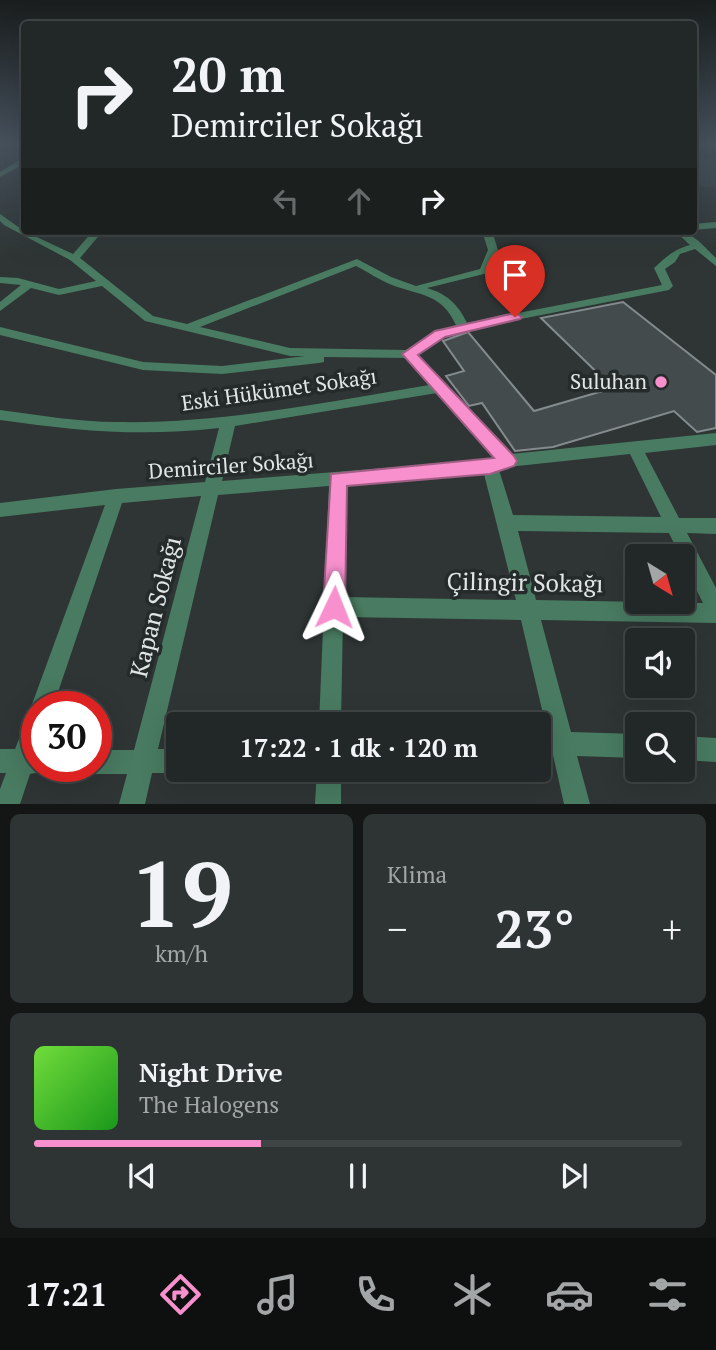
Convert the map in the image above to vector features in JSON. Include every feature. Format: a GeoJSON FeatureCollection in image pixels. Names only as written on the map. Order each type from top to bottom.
{"type":"FeatureCollection","features":[{"type":"Feature","properties":{"kind":"street"},"geometry":{"type":"LineString","coordinates":[[0,217],[20,230]]}},
{"type":"Feature","properties":{"kind":"street"},"geometry":{"type":"LineString","coordinates":[[697,227],[716,225]]}},
{"type":"Feature","properties":{"kind":"street"},"geometry":{"type":"LineString","coordinates":[[0,235],[20,230]]}},
{"type":"Feature","properties":{"kind":"street"},"geometry":{"type":"LineString","coordinates":[[30,235],[74,258],[149,319],[290,352],[409,354],[440,334],[463,327],[665,288],[668,286],[659,268],[671,260],[676,252],[698,245]]}},
{"type":"Feature","properties":{"kind":"street"},"geometry":{"type":"LineString","coordinates":[[74,258],[94,235]]}},
{"type":"Feature","properties":{"kind":"street"},"geometry":{"type":"LineString","coordinates":[[420,287],[484,271],[493,250],[489,235]]}},
{"type":"Feature","properties":{"kind":"street"},"geometry":{"type":"LineString","coordinates":[[685,235],[716,263]]}},
{"type":"Feature","properties":{"kind":"street"},"geometry":{"type":"LineString","coordinates":[[190,327],[357,262],[394,282],[420,287],[443,297],[463,327]]}},
{"type":"Feature","properties":{"kind":"street"},"geometry":{"type":"LineString","coordinates":[[0,280],[59,292],[103,283]]}},
{"type":"Feature","properties":{"kind":"street"},"geometry":{"type":"LineString","coordinates":[[0,308],[29,284]]}},
{"type":"Feature","properties":{"kind":"street"},"geometry":{"type":"LineString","coordinates":[[0,331],[143,366],[222,370],[288,364],[358,353]]}},
{"type":"Feature","properties":{"kind":"street"},"geometry":{"type":"LineString","coordinates":[[409,354],[499,464],[507,523],[529,608],[545,712]]}},
{"type":"Feature","properties":{"kind":"street","name":"Eski Hükümet Sokağı"},"geometry":{"type":"LineString","coordinates":[[0,415],[78,426],[131,428],[228,422],[437,388]]}},
{"type":"Feature","properties":{"kind":"street","name":"Kapan Sokağı"},"geometry":{"type":"LineString","coordinates":[[132,804],[228,422]]}},
{"type":"Feature","properties":{"kind":"street","name":"Demirciler Sokağı"},"geometry":{"type":"LineString","coordinates":[[0,510],[116,496],[337,480],[499,464],[716,439]]}},
{"type":"Feature","properties":{"kind":"street"},"geometry":{"type":"LineString","coordinates":[[635,449],[716,610]]}},
{"type":"Feature","properties":{"kind":"street"},"geometry":{"type":"LineString","coordinates":[[330,712],[337,480]]}},
{"type":"Feature","properties":{"kind":"street"},"geometry":{"type":"LineString","coordinates":[[48,691],[116,496]]}},
{"type":"Feature","properties":{"kind":"street"},"geometry":{"type":"LineString","coordinates":[[507,523],[716,526]]}},
{"type":"Feature","properties":{"kind":"street","name":"Çilingir Sokağı"},"geometry":{"type":"LineString","coordinates":[[334,607],[716,610]]}},
{"type":"Feature","properties":{"kind":"street"},"geometry":{"type":"LineString","coordinates":[[551,743],[625,746]]}},
{"type":"Feature","properties":{"kind":"street"},"geometry":{"type":"LineString","coordinates":[[551,745],[577,804]]}},
{"type":"Feature","properties":{"kind":"street"},"geometry":{"type":"LineString","coordinates":[[695,749],[716,750]]}},
{"type":"Feature","properties":{"kind":"street"},"geometry":{"type":"LineString","coordinates":[[7,804],[20,762]]}},
{"type":"Feature","properties":{"kind":"street"},"geometry":{"type":"LineString","coordinates":[[112,762],[166,762]]}},
{"type":"Feature","properties":{"kind":"street"},"geometry":{"type":"LineString","coordinates":[[328,804],[329,782]]}},
{"type":"Feature","properties":{"kind":"shaded area"},"geometry":{"type":"Polygon","coordinates":[[[697,183],[716,183],[716,188],[697,186],[697,183]]]}},
{"type":"Feature","properties":{"kind":"building","name":"Suluhan"},"geometry":{"type":"Polygon","coordinates":[[[623,302],[716,375],[716,428],[697,432],[674,411],[553,447],[515,451],[482,403],[469,406],[446,376],[464,371],[443,341],[468,332],[534,411],[613,388],[541,318],[623,302]]]}},
{"type":"Feature","properties":{"kind":"place","name":"Suluhan"},"geometry":{"type":"Point","coordinates":[661,382]}},
{"type":"Feature","properties":{"kind":"route"},"geometry":{"type":"LineString","coordinates":[[334,607],[337,480],[490,467],[508,461],[433,384],[409,354],[440,334],[515,317]]}}]}
